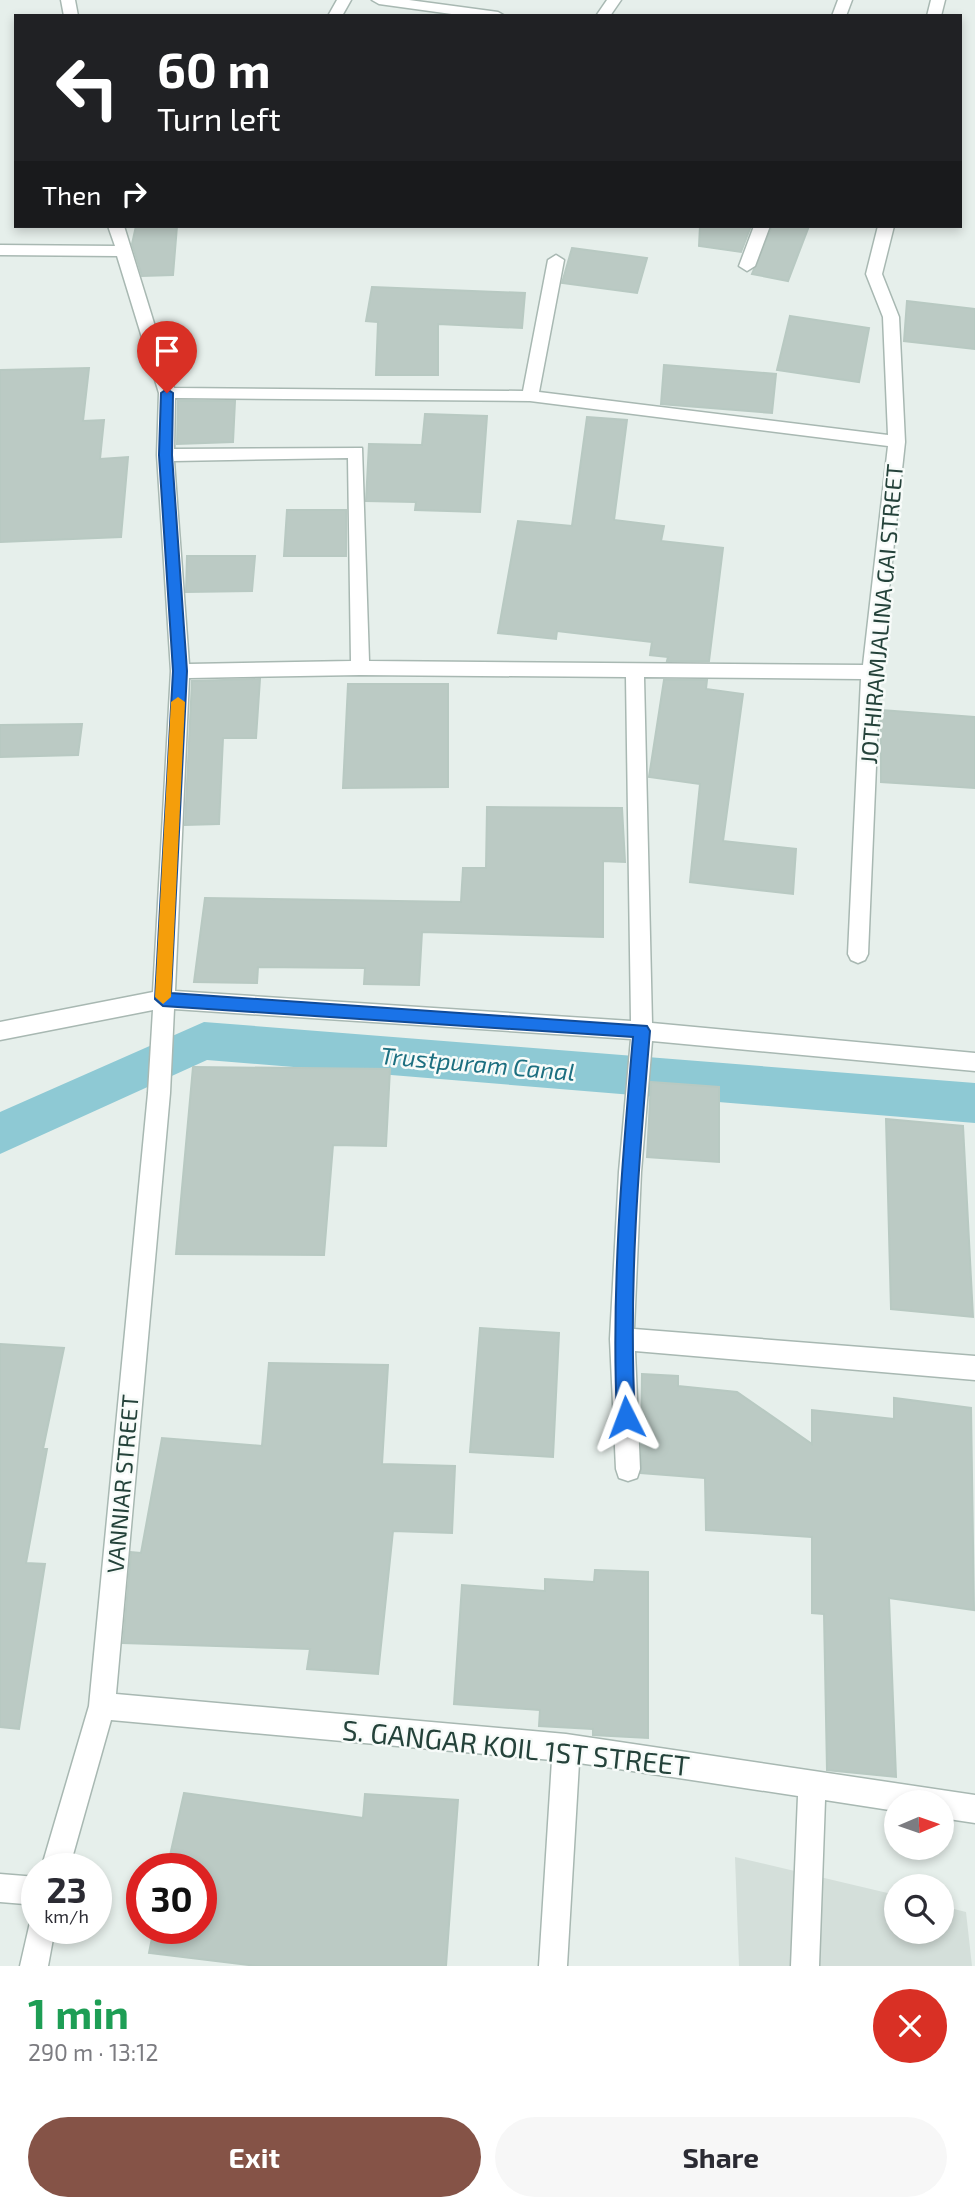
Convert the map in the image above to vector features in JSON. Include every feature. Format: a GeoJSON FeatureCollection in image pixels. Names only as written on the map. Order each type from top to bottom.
{"type":"FeatureCollection","features":[{"type":"Feature","properties":{"kind":"street"},"geometry":{"type":"LineString","coordinates":[[379,0],[483,14]]}},
{"type":"Feature","properties":{"kind":"street","name":"VANNIAR STREET"},"geometry":{"type":"LineString","coordinates":[[60,1853],[102,1706],[159,1093],[180,671],[165,455],[167,393],[116,228]]}},
{"type":"Feature","properties":{"kind":"street"},"geometry":{"type":"LineString","coordinates":[[747,266],[761,228]]}},
{"type":"Feature","properties":{"kind":"street","name":"JOTHIRAMJALINA GAI STREET"},"geometry":{"type":"LineString","coordinates":[[858,954],[871,672],[897,442],[891,317],[874,274],[886,228]]}},
{"type":"Feature","properties":{"kind":"street"},"geometry":{"type":"LineString","coordinates":[[0,250],[122,251]]}},
{"type":"Feature","properties":{"kind":"street"},"geometry":{"type":"LineString","coordinates":[[530,396],[556,260]]}},
{"type":"Feature","properties":{"kind":"street"},"geometry":{"type":"LineString","coordinates":[[167,393],[530,396],[897,442]]}},
{"type":"Feature","properties":{"kind":"street"},"geometry":{"type":"LineString","coordinates":[[165,455],[356,452],[360,668]]}},
{"type":"Feature","properties":{"kind":"street"},"geometry":{"type":"LineString","coordinates":[[628,1469],[622,1339],[642,1031],[635,668]]}},
{"type":"Feature","properties":{"kind":"street"},"geometry":{"type":"LineString","coordinates":[[180,671],[635,668],[871,672]]}},
{"type":"Feature","properties":{"kind":"street"},"geometry":{"type":"LineString","coordinates":[[0,1031],[163,999],[642,1031],[975,1062]]}},
{"type":"Feature","properties":{"kind":"street"},"geometry":{"type":"LineString","coordinates":[[622,1339],[975,1368]]}},
{"type":"Feature","properties":{"kind":"street","name":"S. GANGAR KOIL 1ST STREET"},"geometry":{"type":"LineString","coordinates":[[102,1706],[566,1748],[884,1795]]}},
{"type":"Feature","properties":{"kind":"street"},"geometry":{"type":"LineString","coordinates":[[553,1966],[566,1748]]}},
{"type":"Feature","properties":{"kind":"street"},"geometry":{"type":"LineString","coordinates":[[805,1966],[811,1785]]}},
{"type":"Feature","properties":{"kind":"street"},"geometry":{"type":"LineString","coordinates":[[954,1806],[975,1809]]}},
{"type":"Feature","properties":{"kind":"street"},"geometry":{"type":"LineString","coordinates":[[0,1888],[21,1890]]}},
{"type":"Feature","properties":{"kind":"street"},"geometry":{"type":"LineString","coordinates":[[34,1966],[38,1944]]}},
{"type":"Feature","properties":{"kind":"shaded area"},"geometry":{"type":"Polygon","coordinates":[[[735,1857],[884,1892],[884,1944],[954,1944],[954,1909],[966,1912],[972,1966],[739,1966],[735,1857]]]}},
{"type":"Feature","properties":{"kind":"building"},"geometry":{"type":"Polygon","coordinates":[[[136,228],[177,228],[173,275],[142,276],[132,244],[136,228]]]}},
{"type":"Feature","properties":{"kind":"building"},"geometry":{"type":"Polygon","coordinates":[[[700,228],[750,228],[741,252],[699,246],[700,228]]]}},
{"type":"Feature","properties":{"kind":"building"},"geometry":{"type":"Polygon","coordinates":[[[771,228],[808,228],[788,281],[752,274],[771,228]]]}},
{"type":"Feature","properties":{"kind":"building"},"geometry":{"type":"Polygon","coordinates":[[[572,248],[647,258],[637,293],[562,283],[572,248]]]}},
{"type":"Feature","properties":{"kind":"building"},"geometry":{"type":"Polygon","coordinates":[[[372,287],[525,293],[522,328],[438,324],[438,375],[376,375],[378,322],[366,321],[372,287]]]}},
{"type":"Feature","properties":{"kind":"building"},"geometry":{"type":"Polygon","coordinates":[[[907,301],[975,309],[975,349],[904,341],[907,301]]]}},
{"type":"Feature","properties":{"kind":"building"},"geometry":{"type":"Polygon","coordinates":[[[790,316],[869,328],[859,382],[777,370],[790,316]]]}},
{"type":"Feature","properties":{"kind":"building"},"geometry":{"type":"Polygon","coordinates":[[[664,365],[776,374],[772,413],[661,404],[664,365]]]}},
{"type":"Feature","properties":{"kind":"building"},"geometry":{"type":"Polygon","coordinates":[[[89,368],[83,421],[104,420],[100,459],[128,457],[121,537],[0,542],[0,370],[89,368]]]}},
{"type":"Feature","properties":{"kind":"building"},"geometry":{"type":"Polygon","coordinates":[[[178,401],[235,401],[233,442],[177,444],[178,401]]]}},
{"type":"Feature","properties":{"kind":"building"},"geometry":{"type":"Polygon","coordinates":[[[425,414],[487,416],[480,512],[415,510],[416,502],[366,501],[369,444],[422,445],[425,414]]]}},
{"type":"Feature","properties":{"kind":"building"},"geometry":{"type":"Polygon","coordinates":[[[587,417],[627,420],[614,520],[664,526],[661,541],[723,548],[709,661],[667,661],[668,657],[650,655],[652,642],[557,631],[556,639],[498,633],[518,521],[572,526],[587,417]]]}},
{"type":"Feature","properties":{"kind":"building"},"geometry":{"type":"Polygon","coordinates":[[[287,510],[346,510],[346,556],[284,556],[287,510]]]}},
{"type":"Feature","properties":{"kind":"building"},"geometry":{"type":"Polygon","coordinates":[[[187,556],[255,556],[252,591],[186,592],[187,556]]]}},
{"type":"Feature","properties":{"kind":"building"},"geometry":{"type":"Polygon","coordinates":[[[260,679],[256,738],[223,738],[219,824],[185,825],[192,681],[260,679]]]}},
{"type":"Feature","properties":{"kind":"building"},"geometry":{"type":"Polygon","coordinates":[[[664,680],[707,680],[706,689],[743,694],[723,841],[796,849],[793,894],[690,882],[700,784],[649,777],[664,680]]]}},
{"type":"Feature","properties":{"kind":"building"},"geometry":{"type":"Polygon","coordinates":[[[348,684],[448,684],[448,787],[343,788],[348,684]]]}},
{"type":"Feature","properties":{"kind":"building"},"geometry":{"type":"Polygon","coordinates":[[[881,710],[975,717],[975,788],[881,782],[881,710]]]}},
{"type":"Feature","properties":{"kind":"building"},"geometry":{"type":"Polygon","coordinates":[[[82,724],[78,755],[0,757],[0,725],[82,724]]]}},
{"type":"Feature","properties":{"kind":"building"},"geometry":{"type":"Polygon","coordinates":[[[487,807],[622,808],[625,862],[603,861],[603,937],[422,932],[419,985],[364,984],[365,968],[258,967],[257,983],[194,982],[205,898],[461,902],[463,868],[486,868],[487,807]]]}},
{"type":"Feature","properties":{"kind":"building"},"geometry":{"type":"Polygon","coordinates":[[[193,1067],[390,1069],[386,1146],[333,1145],[324,1255],[176,1254],[193,1067]]]}},
{"type":"Feature","properties":{"kind":"building"},"geometry":{"type":"Polygon","coordinates":[[[651,1082],[719,1087],[719,1162],[647,1157],[651,1082]]]}},
{"type":"Feature","properties":{"kind":"building"},"geometry":{"type":"Polygon","coordinates":[[[886,1119],[963,1126],[973,1317],[891,1309],[886,1119]]]}},
{"type":"Feature","properties":{"kind":"building"},"geometry":{"type":"Polygon","coordinates":[[[480,1328],[559,1333],[553,1457],[470,1452],[480,1328]]]}},
{"type":"Feature","properties":{"kind":"building"},"geometry":{"type":"Polygon","coordinates":[[[0,1344],[64,1348],[43,1449],[47,1449],[26,1563],[45,1564],[19,1729],[0,1727],[0,1344]]]}},
{"type":"Feature","properties":{"kind":"building"},"geometry":{"type":"Polygon","coordinates":[[[269,1363],[388,1365],[382,1464],[455,1466],[452,1533],[393,1531],[378,1674],[307,1669],[310,1649],[123,1643],[131,1552],[141,1553],[162,1438],[262,1446],[269,1363]]]}},
{"type":"Feature","properties":{"kind":"building"},"geometry":{"type":"Polygon","coordinates":[[[642,1374],[678,1376],[678,1386],[737,1392],[812,1444],[812,1410],[894,1419],[894,1398],[971,1408],[974,1610],[889,1598],[896,1777],[827,1770],[824,1614],[812,1613],[812,1537],[706,1530],[705,1478],[641,1473],[642,1374]]]}},
{"type":"Feature","properties":{"kind":"building"},"geometry":{"type":"Polygon","coordinates":[[[595,1570],[648,1572],[648,1738],[593,1735],[593,1729],[539,1726],[540,1710],[454,1704],[462,1585],[545,1591],[545,1579],[594,1582],[595,1570]]]}},
{"type":"Feature","properties":{"kind":"building"},"geometry":{"type":"Polygon","coordinates":[[[184,1793],[363,1818],[365,1794],[458,1800],[446,1966],[257,1966],[149,1953],[151,1944],[217,1944],[217,1853],[171,1853],[184,1793]]]}},
{"type":"Feature","properties":{"kind":"waterway","name":"Trustpuram Canal"},"geometry":{"type":"LineString","coordinates":[[0,1134],[204,1041],[975,1103]]}},
{"type":"Feature","properties":{"kind":"slow traffic"},"geometry":{"type":"LineString","coordinates":[[163,997],[178,702]]}},
{"type":"Feature","properties":{"kind":"route"},"geometry":{"type":"LineString","coordinates":[[167,393],[165,455],[180,671],[163,999],[642,1031],[630,1172],[622,1339],[626,1417]]}}]}
